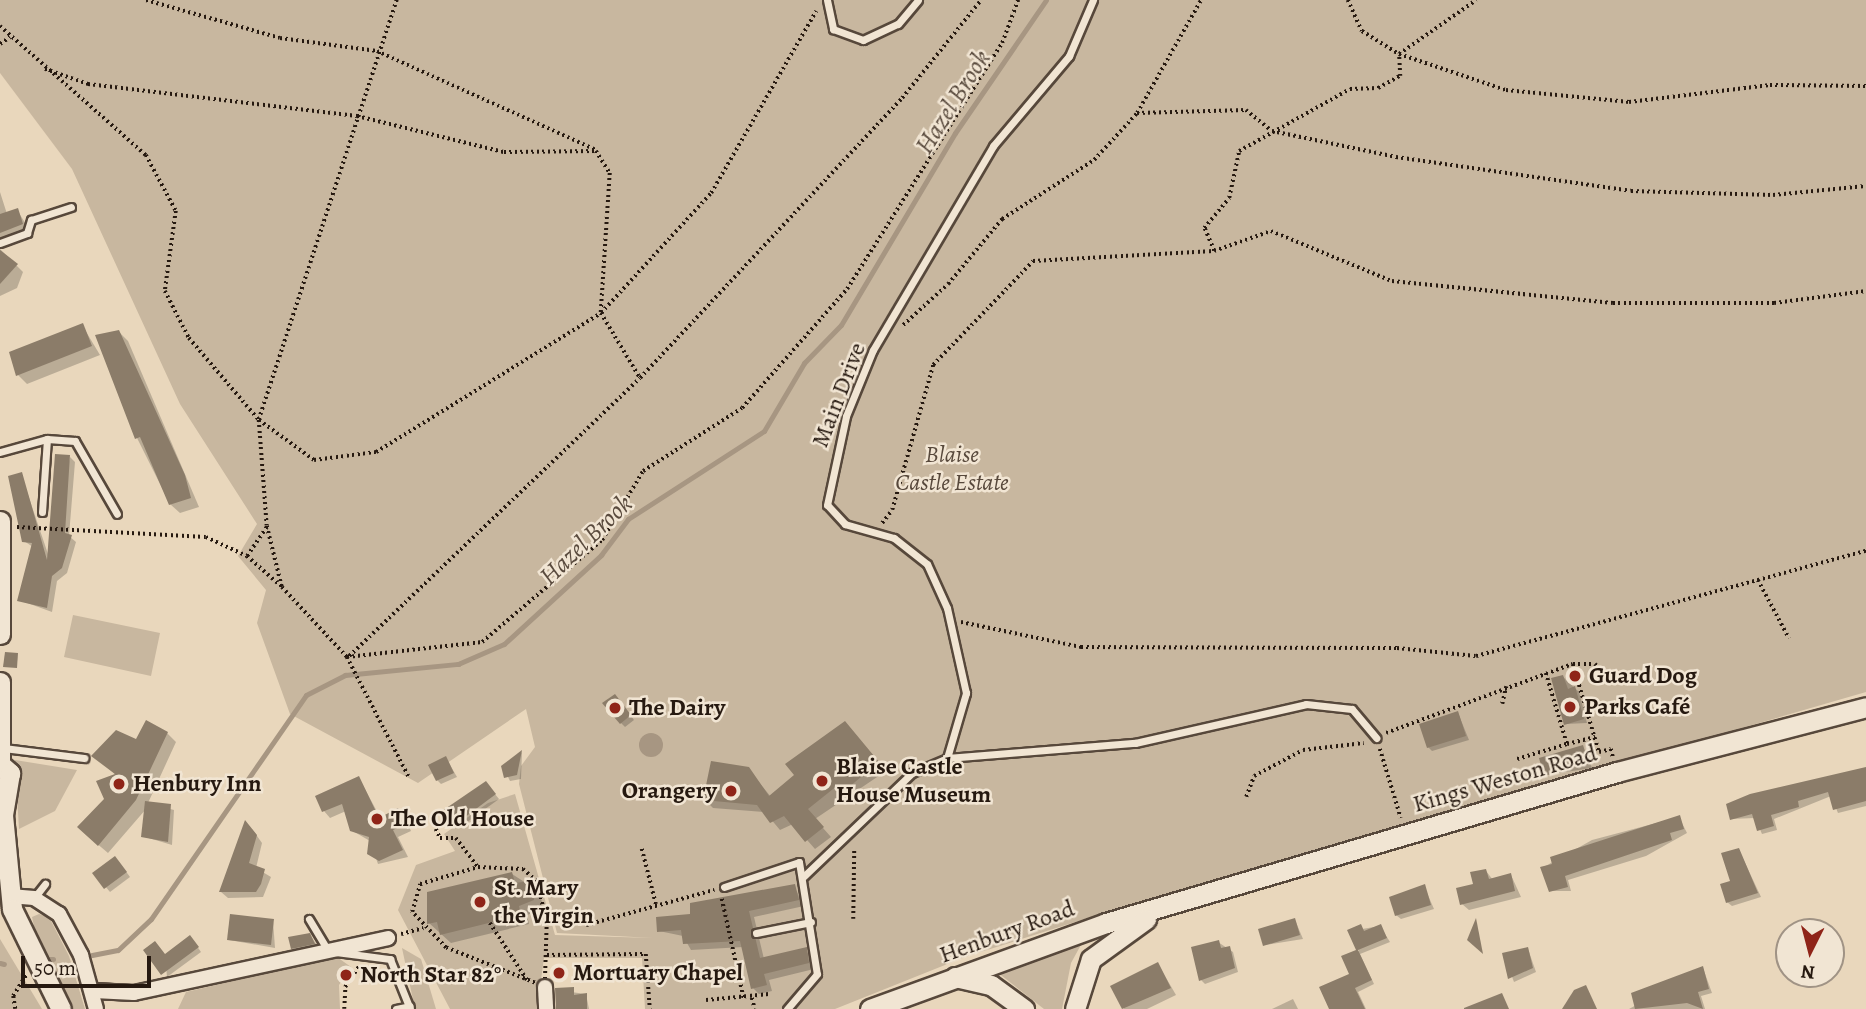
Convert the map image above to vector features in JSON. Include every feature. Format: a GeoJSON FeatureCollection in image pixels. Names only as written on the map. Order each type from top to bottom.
{"type":"FeatureCollection","features":[{"type":"Feature","properties":{"kind":"main road"},"geometry":{"type":"LineString","coordinates":[[0,521],[0,634]]}},
{"type":"Feature","properties":{"kind":"main road"},"geometry":{"type":"LineString","coordinates":[[0,682],[1,761],[10,773],[1,797],[10,896],[36,967],[61,1009]]}},
{"type":"Feature","properties":{"kind":"main road","name":"Kings Weston Road"},"geometry":{"type":"LineString","coordinates":[[1161,909],[1617,772],[1866,707]]}},
{"type":"Feature","properties":{"kind":"main road"},"geometry":{"type":"LineString","coordinates":[[1075,1009],[1091,959],[1161,909]]}},
{"type":"Feature","properties":{"kind":"main road","name":"Henbury Road"},"geometry":{"type":"LineString","coordinates":[[870,1009],[954,977],[1161,909]]}},
{"type":"Feature","properties":{"kind":"main road"},"geometry":{"type":"LineString","coordinates":[[954,977],[991,985],[1024,1009]]}},
{"type":"Feature","properties":{"kind":"street"},"geometry":{"type":"LineString","coordinates":[[10,896],[34,898],[59,914],[78,948],[94,991],[96,1009]]}},
{"type":"Feature","properties":{"kind":"street"},"geometry":{"type":"LineString","coordinates":[[94,991],[135,993],[388,938]]}},
{"type":"Feature","properties":{"kind":"street"},"geometry":{"type":"LineString","coordinates":[[545,987],[546,1009]]}},
{"type":"Feature","properties":{"kind":"lane"},"geometry":{"type":"LineString","coordinates":[[825,0],[833,29],[863,40],[898,24],[918,0]]}},
{"type":"Feature","properties":{"kind":"lane","name":"Main Drive"},"geometry":{"type":"LineString","coordinates":[[947,758],[966,693],[950,620],[927,564],[894,538],[875,533],[834,515],[827,505],[828,479],[859,383],[892,321],[993,146],[1069,56],[1093,0]]}},
{"type":"Feature","properties":{"kind":"lane"},"geometry":{"type":"LineString","coordinates":[[0,243],[27,233],[31,220],[71,207]]}},
{"type":"Feature","properties":{"kind":"lane"},"geometry":{"type":"LineString","coordinates":[[0,452],[63,437],[83,449],[117,514]]}},
{"type":"Feature","properties":{"kind":"lane"},"geometry":{"type":"LineString","coordinates":[[42,512],[47,439]]}},
{"type":"Feature","properties":{"kind":"lane"},"geometry":{"type":"LineString","coordinates":[[803,877],[912,773],[947,758],[1135,743],[1316,703],[1352,709],[1376,738]]}},
{"type":"Feature","properties":{"kind":"lane"},"geometry":{"type":"LineString","coordinates":[[1,761],[84,758]]}},
{"type":"Feature","properties":{"kind":"lane"},"geometry":{"type":"LineString","coordinates":[[722,888],[791,860],[799,862],[811,922],[815,980],[795,993],[787,1009]]}},
{"type":"Feature","properties":{"kind":"lane"},"geometry":{"type":"LineString","coordinates":[[34,898],[45,884]]}},
{"type":"Feature","properties":{"kind":"lane"},"geometry":{"type":"LineString","coordinates":[[309,919],[328,951],[365,958],[390,959],[410,1008],[396,1009]]}},
{"type":"Feature","properties":{"kind":"lane"},"geometry":{"type":"LineString","coordinates":[[756,933],[811,922]]}},
{"type":"Feature","properties":{"kind":"path"},"geometry":{"type":"LineString","coordinates":[[146,0],[280,38],[377,51],[597,151],[610,173],[601,313],[640,378]]}},
{"type":"Feature","properties":{"kind":"path"},"geometry":{"type":"LineString","coordinates":[[282,587],[267,526],[259,420],[377,51],[397,0]]}},
{"type":"Feature","properties":{"kind":"path"},"geometry":{"type":"LineString","coordinates":[[0,26],[41,67],[146,155],[176,211],[166,291],[189,338],[259,420],[313,460],[376,452],[601,313],[711,193],[825,0]]}},
{"type":"Feature","properties":{"kind":"path"},"geometry":{"type":"LineString","coordinates":[[347,657],[640,378],[902,98],[981,0]]}},
{"type":"Feature","properties":{"kind":"path"},"geometry":{"type":"LineString","coordinates":[[347,657],[482,642],[602,541],[643,471],[742,408],[847,289],[1002,43],[1018,0]]}},
{"type":"Feature","properties":{"kind":"path"},"geometry":{"type":"LineString","coordinates":[[892,321],[901,327],[948,284],[1002,219],[1094,160],[1137,113],[1201,0]]}},
{"type":"Feature","properties":{"kind":"path"},"geometry":{"type":"LineString","coordinates":[[1348,0],[1362,31],[1399,54],[1506,90],[1629,102],[1770,85],[1866,86]]}},
{"type":"Feature","properties":{"kind":"path"},"geometry":{"type":"LineString","coordinates":[[1399,54],[1476,0]]}},
{"type":"Feature","properties":{"kind":"path"},"geometry":{"type":"LineString","coordinates":[[0,44],[10,37]]}},
{"type":"Feature","properties":{"kind":"path"},"geometry":{"type":"LineString","coordinates":[[1214,251],[1204,228],[1230,198],[1239,151],[1350,89],[1378,88],[1400,76],[1399,54]]}},
{"type":"Feature","properties":{"kind":"path"},"geometry":{"type":"LineString","coordinates":[[41,67],[88,84],[357,116],[504,152],[597,151]]}},
{"type":"Feature","properties":{"kind":"path"},"geometry":{"type":"LineString","coordinates":[[1137,113],[1247,110],[1272,131],[1517,178],[1631,191],[1773,195],[1866,186]]}},
{"type":"Feature","properties":{"kind":"path"},"geometry":{"type":"LineString","coordinates":[[875,533],[892,510],[933,365],[1033,261],[1214,251],[1272,231],[1392,281],[1613,303],[1774,303],[1866,290]]}},
{"type":"Feature","properties":{"kind":"path"},"geometry":{"type":"LineString","coordinates":[[247,556],[267,526]]}},
{"type":"Feature","properties":{"kind":"path"},"geometry":{"type":"LineString","coordinates":[[1,527],[206,537],[247,556],[282,587],[347,657],[409,776]]}},
{"type":"Feature","properties":{"kind":"path"},"geometry":{"type":"LineString","coordinates":[[950,620],[1081,647],[1397,648],[1476,656],[1866,551]]}},
{"type":"Feature","properties":{"kind":"path"},"geometry":{"type":"LineString","coordinates":[[1758,580],[1789,638]]}},
{"type":"Feature","properties":{"kind":"path"},"geometry":{"type":"LineString","coordinates":[[1573,664],[1599,752],[1611,749],[1617,772]]}},
{"type":"Feature","properties":{"kind":"path"},"geometry":{"type":"LineString","coordinates":[[1246,797],[1254,776],[1303,750],[1330,751],[1376,738],[1506,686],[1573,664],[1595,664],[1611,679],[1635,679]]}},
{"type":"Feature","properties":{"kind":"path"},"geometry":{"type":"LineString","coordinates":[[1546,673],[1567,744]]}},
{"type":"Feature","properties":{"kind":"path"},"geometry":{"type":"LineString","coordinates":[[1502,705],[1506,686]]}},
{"type":"Feature","properties":{"kind":"path"},"geometry":{"type":"LineString","coordinates":[[1517,759],[1595,737]]}},
{"type":"Feature","properties":{"kind":"path"},"geometry":{"type":"LineString","coordinates":[[1376,738],[1407,834]]}},
{"type":"Feature","properties":{"kind":"path"},"geometry":{"type":"LineString","coordinates":[[1385,767],[1391,765]]}},
{"type":"Feature","properties":{"kind":"path"},"geometry":{"type":"LineString","coordinates":[[436,830],[440,838],[456,838],[478,867]]}},
{"type":"Feature","properties":{"kind":"path"},"geometry":{"type":"LineString","coordinates":[[853,919],[854,848]]}},
{"type":"Feature","properties":{"kind":"path"},"geometry":{"type":"LineString","coordinates":[[642,849],[656,904]]}},
{"type":"Feature","properties":{"kind":"path"},"geometry":{"type":"LineString","coordinates":[[490,923],[527,980],[446,948],[423,928],[412,912],[420,884],[478,867],[530,871],[543,900],[547,955],[545,987]]}},
{"type":"Feature","properties":{"kind":"path"},"geometry":{"type":"LineString","coordinates":[[586,925],[642,914],[656,904],[722,888],[744,999]]}},
{"type":"Feature","properties":{"kind":"path"},"geometry":{"type":"LineString","coordinates":[[388,938],[423,928]]}},
{"type":"Feature","properties":{"kind":"path"},"geometry":{"type":"LineString","coordinates":[[547,955],[646,954],[650,1009]]}},
{"type":"Feature","properties":{"kind":"path"},"geometry":{"type":"LineString","coordinates":[[344,1009],[345,988],[365,958]]}},
{"type":"Feature","properties":{"kind":"path"},"geometry":{"type":"LineString","coordinates":[[15,1009],[20,980],[36,967]]}},
{"type":"Feature","properties":{"kind":"path"},"geometry":{"type":"LineString","coordinates":[[706,1000],[744,999],[769,993]]}},
{"type":"Feature","properties":{"kind":"path"},"geometry":{"type":"LineString","coordinates":[[752,998],[755,1009]]}},
{"type":"Feature","properties":{"kind":"green space","name":"Blaise Castle Estate"},"geometry":{"type":"Polygon","coordinates":[[[0,0],[1866,0],[1866,692],[1113,910],[965,957],[835,1009],[645,1009],[642,958],[544,958],[537,1009],[450,1009],[398,910],[416,865],[455,851],[444,834],[488,803],[515,794],[555,935],[653,938],[557,933],[519,784],[521,766],[535,747],[526,709],[418,783],[290,714],[257,623],[266,590],[238,556],[257,524],[180,404],[72,169],[0,73],[0,0]]]}},
{"type":"Feature","properties":{"kind":"green space"},"geometry":{"type":"Polygon","coordinates":[[[73,615],[160,633],[151,676],[64,657],[73,615]]]}},
{"type":"Feature","properties":{"kind":"green space"},"geometry":{"type":"Polygon","coordinates":[[[15,760],[77,770],[55,811],[19,829],[15,760]]]}},
{"type":"Feature","properties":{"kind":"green space"},"geometry":{"type":"Polygon","coordinates":[[[39,914],[49,917],[69,956],[85,1009],[66,1009],[44,964],[53,963],[39,949],[32,917],[39,914]]]}},
{"type":"Feature","properties":{"kind":"green space"},"geometry":{"type":"Polygon","coordinates":[[[0,939],[42,1009],[0,1009],[0,939]]]}},
{"type":"Feature","properties":{"kind":"green space"},"geometry":{"type":"Polygon","coordinates":[[[1082,943],[1071,963],[1062,1009],[1044,1009],[997,972],[1082,943]]]}},
{"type":"Feature","properties":{"kind":"green space"},"geometry":{"type":"Polygon","coordinates":[[[402,948],[421,959],[436,1009],[415,1009],[402,948]]]}},
{"type":"Feature","properties":{"kind":"green space"},"geometry":{"type":"Polygon","coordinates":[[[337,957],[351,967],[339,985],[340,1009],[178,1009],[186,992],[337,957]]]}},
{"type":"Feature","properties":{"kind":"shaded area"},"geometry":{"type":"Polygon","coordinates":[[[651,733],[659,737],[663,745],[659,753],[651,757],[643,753],[639,745],[643,737],[651,733]]]}},
{"type":"Feature","properties":{"kind":"building"},"geometry":{"type":"Polygon","coordinates":[[[18,208],[23,224],[0,233],[0,214],[18,208]]]}},
{"type":"Feature","properties":{"kind":"building"},"geometry":{"type":"Polygon","coordinates":[[[0,250],[18,264],[0,284],[0,250]]]}},
{"type":"Feature","properties":{"kind":"building"},"geometry":{"type":"Polygon","coordinates":[[[83,323],[92,346],[16,376],[9,352],[83,323]]]}},
{"type":"Feature","properties":{"kind":"building"},"geometry":{"type":"Polygon","coordinates":[[[119,330],[185,475],[191,498],[169,505],[140,437],[135,439],[95,335],[119,330]]]}},
{"type":"Feature","properties":{"kind":"building"},"geometry":{"type":"Polygon","coordinates":[[[55,454],[70,455],[65,533],[72,535],[62,568],[52,576],[47,608],[17,601],[32,543],[22,542],[8,476],[22,472],[47,560],[55,454]]]}},
{"type":"Feature","properties":{"kind":"building"},"geometry":{"type":"Polygon","coordinates":[[[5,652],[18,653],[17,668],[3,667],[5,652]]]}},
{"type":"Feature","properties":{"kind":"building","name":"Parks Café"},"geometry":{"type":"Polygon","coordinates":[[[1563,675],[1568,689],[1575,686],[1584,719],[1564,725],[1551,678],[1563,675]]]}},
{"type":"Feature","properties":{"kind":"building","name":"The Dairy"},"geometry":{"type":"Polygon","coordinates":[[[615,694],[631,715],[620,724],[602,703],[615,694]]]}},
{"type":"Feature","properties":{"kind":"building"},"geometry":{"type":"Polygon","coordinates":[[[1458,711],[1466,736],[1427,748],[1419,724],[1458,711]]]}},
{"type":"Feature","properties":{"kind":"building","name":"Henbury Inn"},"geometry":{"type":"Polygon","coordinates":[[[146,720],[168,732],[136,800],[98,846],[77,827],[104,799],[96,781],[115,774],[91,756],[116,730],[136,739],[146,720]]]}},
{"type":"Feature","properties":{"kind":"building","name":"Blaise Castle House Museum"},"geometry":{"type":"Polygon","coordinates":[[[845,721],[879,762],[843,792],[838,785],[808,809],[824,827],[805,842],[784,816],[770,823],[757,805],[703,800],[711,761],[749,767],[769,796],[794,775],[785,764],[845,721]]]}},
{"type":"Feature","properties":{"kind":"building"},"geometry":{"type":"Polygon","coordinates":[[[1583,745],[1589,764],[1544,776],[1539,758],[1583,745]]]}},
{"type":"Feature","properties":{"kind":"building"},"geometry":{"type":"Polygon","coordinates":[[[522,750],[517,775],[504,778],[501,766],[522,750]]]}},
{"type":"Feature","properties":{"kind":"building"},"geometry":{"type":"Polygon","coordinates":[[[446,756],[454,773],[436,781],[428,765],[446,756]]]}},
{"type":"Feature","properties":{"kind":"building"},"geometry":{"type":"Polygon","coordinates":[[[1866,767],[1866,801],[1833,810],[1828,792],[1798,801],[1799,807],[1771,815],[1774,826],[1757,831],[1752,814],[1730,820],[1726,804],[1750,794],[1866,767]]]}},
{"type":"Feature","properties":{"kind":"building","name":"The Old House"},"geometry":{"type":"Polygon","coordinates":[[[359,776],[379,818],[398,808],[406,824],[393,830],[403,850],[379,861],[367,854],[369,837],[350,831],[342,804],[322,812],[315,796],[359,776]]]}},
{"type":"Feature","properties":{"kind":"building"},"geometry":{"type":"Polygon","coordinates":[[[486,781],[496,794],[453,826],[442,811],[486,781]]]}},
{"type":"Feature","properties":{"kind":"building"},"geometry":{"type":"Polygon","coordinates":[[[145,801],[171,804],[168,842],[141,837],[145,801]]]}},
{"type":"Feature","properties":{"kind":"building"},"geometry":{"type":"Polygon","coordinates":[[[1680,815],[1684,829],[1670,833],[1672,840],[1565,876],[1568,887],[1549,892],[1540,867],[1552,864],[1550,857],[1680,815]]]}},
{"type":"Feature","properties":{"kind":"building"},"geometry":{"type":"Polygon","coordinates":[[[245,820],[257,835],[249,863],[265,869],[261,884],[256,892],[219,892],[245,820]]]}},
{"type":"Feature","properties":{"kind":"building"},"geometry":{"type":"Polygon","coordinates":[[[1739,848],[1758,893],[1726,903],[1720,884],[1730,881],[1721,853],[1739,848]]]}},
{"type":"Feature","properties":{"kind":"building"},"geometry":{"type":"Polygon","coordinates":[[[115,856],[127,872],[104,889],[92,873],[115,856]]]}},
{"type":"Feature","properties":{"kind":"building"},"geometry":{"type":"Polygon","coordinates":[[[1486,869],[1489,879],[1511,873],[1515,891],[1460,905],[1456,888],[1473,884],[1470,872],[1486,869]]]}},
{"type":"Feature","properties":{"kind":"building","name":"St. Mary the Virgin"},"geometry":{"type":"Polygon","coordinates":[[[512,872],[515,883],[531,881],[534,900],[519,906],[521,915],[440,935],[437,922],[427,924],[427,892],[512,872]]]}},
{"type":"Feature","properties":{"kind":"building"},"geometry":{"type":"Polygon","coordinates":[[[795,884],[799,900],[749,911],[760,958],[807,947],[809,963],[764,974],[767,985],[751,989],[740,941],[683,944],[681,930],[657,932],[656,917],[690,914],[690,903],[795,884]]]}},
{"type":"Feature","properties":{"kind":"building"},"geometry":{"type":"Polygon","coordinates":[[[1425,884],[1431,905],[1395,916],[1389,897],[1425,884]]]}},
{"type":"Feature","properties":{"kind":"building"},"geometry":{"type":"Polygon","coordinates":[[[230,914],[274,919],[271,945],[227,940],[230,914]]]}},
{"type":"Feature","properties":{"kind":"building"},"geometry":{"type":"Polygon","coordinates":[[[1295,918],[1300,935],[1263,946],[1258,929],[1295,918]]]}},
{"type":"Feature","properties":{"kind":"building"},"geometry":{"type":"Polygon","coordinates":[[[1476,918],[1483,954],[1467,940],[1476,918]]]}},
{"type":"Feature","properties":{"kind":"building"},"geometry":{"type":"Polygon","coordinates":[[[1361,924],[1364,931],[1381,924],[1387,938],[1358,950],[1372,980],[1355,988],[1365,1009],[1329,1009],[1319,987],[1349,974],[1341,956],[1356,950],[1347,930],[1361,924]]]}},
{"type":"Feature","properties":{"kind":"building"},"geometry":{"type":"Polygon","coordinates":[[[310,933],[315,944],[291,949],[288,937],[310,933]]]}},
{"type":"Feature","properties":{"kind":"building"},"geometry":{"type":"Polygon","coordinates":[[[190,935],[199,947],[161,975],[143,950],[155,941],[165,954],[190,935]]]}},
{"type":"Feature","properties":{"kind":"building"},"geometry":{"type":"Polygon","coordinates":[[[1219,940],[1221,948],[1230,946],[1235,968],[1199,981],[1191,947],[1219,940]]]}},
{"type":"Feature","properties":{"kind":"building"},"geometry":{"type":"Polygon","coordinates":[[[1528,947],[1533,968],[1508,979],[1502,953],[1528,947]]]}},
{"type":"Feature","properties":{"kind":"building"},"geometry":{"type":"Polygon","coordinates":[[[1158,962],[1171,988],[1122,1009],[1110,986],[1158,962]]]}},
{"type":"Feature","properties":{"kind":"building"},"geometry":{"type":"Polygon","coordinates":[[[1703,966],[1709,989],[1698,992],[1703,1009],[1687,1003],[1635,1009],[1631,993],[1703,966]]]}},
{"type":"Feature","properties":{"kind":"building"},"geometry":{"type":"Polygon","coordinates":[[[1586,985],[1597,1009],[1562,1009],[1574,990],[1586,985]]]}},
{"type":"Feature","properties":{"kind":"building"},"geometry":{"type":"Polygon","coordinates":[[[574,987],[574,995],[587,993],[587,1009],[556,1009],[555,988],[574,987]]]}},
{"type":"Feature","properties":{"kind":"building"},"geometry":{"type":"Polygon","coordinates":[[[1502,993],[1509,1009],[1464,1009],[1464,1008],[1502,993]]]}},
{"type":"Feature","properties":{"kind":"waterway","name":"Hazel Brook"},"geometry":{"type":"LineString","coordinates":[[92,955],[118,950],[151,919],[306,695],[345,675],[458,664],[504,644],[601,555],[628,519],[764,431],[804,363],[841,325],[955,133],[1046,0]]}},
{"type":"Feature","properties":{"kind":"waterway","name":"Hazel Brook"},"geometry":{"type":"LineString","coordinates":[[0,963],[4,964]]}},
{"type":"Feature","properties":{"kind":"place","name":"Guard Dog"},"geometry":{"type":"Point","coordinates":[1575,676]}},
{"type":"Feature","properties":{"kind":"place","name":"Parks Café"},"geometry":{"type":"Point","coordinates":[1570,707]}},
{"type":"Feature","properties":{"kind":"place","name":"The Dairy"},"geometry":{"type":"Point","coordinates":[615,708]}},
{"type":"Feature","properties":{"kind":"place","name":"Blaise Castle House Museum"},"geometry":{"type":"Point","coordinates":[822,781]}},
{"type":"Feature","properties":{"kind":"place","name":"Henbury Inn"},"geometry":{"type":"Point","coordinates":[119,784]}},
{"type":"Feature","properties":{"kind":"place","name":"Orangery"},"geometry":{"type":"Point","coordinates":[731,791]}},
{"type":"Feature","properties":{"kind":"place","name":"The Old House"},"geometry":{"type":"Point","coordinates":[377,819]}},
{"type":"Feature","properties":{"kind":"place","name":"St. Mary the Virgin"},"geometry":{"type":"Point","coordinates":[480,902]}},
{"type":"Feature","properties":{"kind":"place","name":"Mortuary Chapel"},"geometry":{"type":"Point","coordinates":[559,973]}},
{"type":"Feature","properties":{"kind":"place","name":"North Star 82°"},"geometry":{"type":"Point","coordinates":[346,975]}}]}
